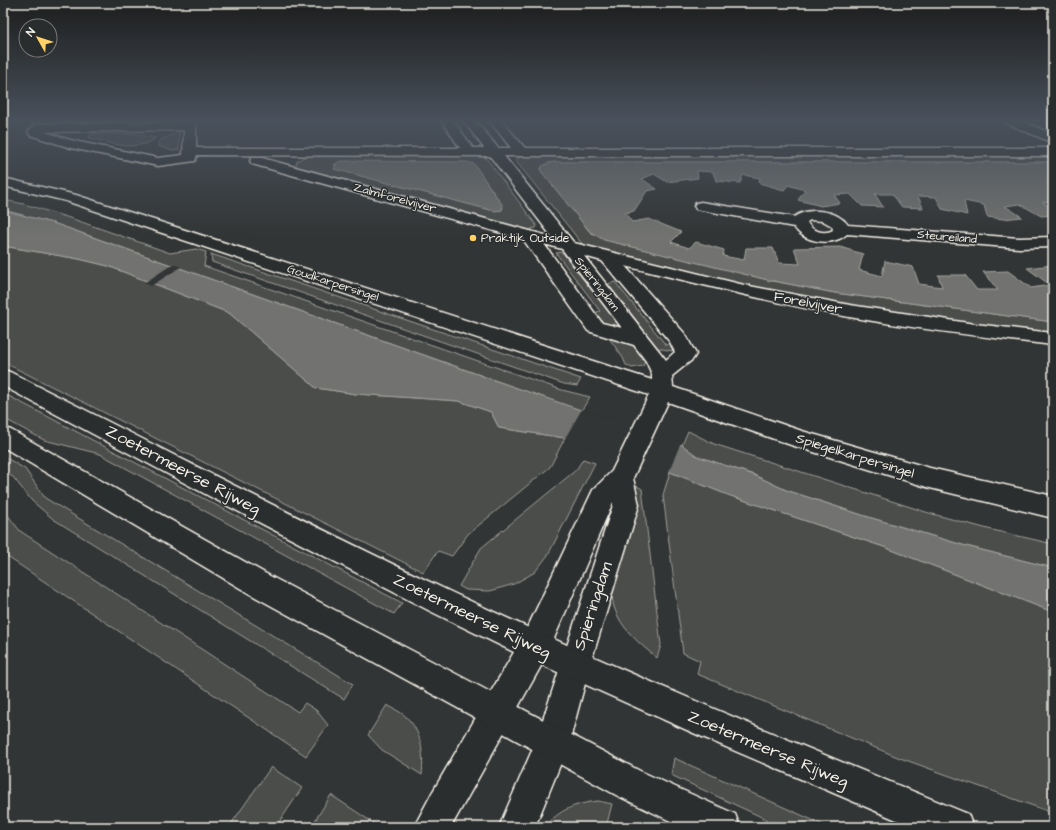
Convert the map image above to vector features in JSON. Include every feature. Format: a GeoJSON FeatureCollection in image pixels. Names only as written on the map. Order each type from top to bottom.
{"type":"FeatureCollection","features":[{"type":"Feature","properties":{"kind":"street"},"geometry":{"type":"LineString","coordinates":[[142,159],[158,162],[184,159]]}},
{"type":"Feature","properties":{"kind":"street","name":"Zalmforelvijver"},"geometry":{"type":"LineString","coordinates":[[250,159],[567,245]]}},
{"type":"Feature","properties":{"kind":"street"},"geometry":{"type":"LineString","coordinates":[[286,168],[292,159]]}},
{"type":"Feature","properties":{"kind":"street","name":"Spieringdam"},"geometry":{"type":"LineString","coordinates":[[499,159],[656,360],[662,383]]}},
{"type":"Feature","properties":{"kind":"street","name":"Goudkarpersingel"},"geometry":{"type":"LineString","coordinates":[[3,182],[71,198],[662,383]]}},
{"type":"Feature","properties":{"kind":"street","name":"Steureiland"},"geometry":{"type":"LineString","coordinates":[[701,206],[799,224],[800,220],[807,216],[819,216],[837,222],[842,229],[1019,243],[1053,242]]}},
{"type":"Feature","properties":{"kind":"street","name":"Spieringdam"},"geometry":{"type":"LineString","coordinates":[[528,234],[595,327],[641,340]]}},
{"type":"Feature","properties":{"kind":"street","name":"Forelvijver"},"geometry":{"type":"LineString","coordinates":[[567,245],[608,257],[744,290],[843,310],[975,330],[1053,339]]}},
{"type":"Feature","properties":{"kind":"street","name":"Spieringdam"},"geometry":{"type":"LineString","coordinates":[[432,827],[535,646],[602,498],[624,472],[650,417],[662,383],[686,354],[678,339],[608,257]]}},
{"type":"Feature","properties":{"kind":"street","name":"Zoetermeerse Rijweg"},"geometry":{"type":"LineString","coordinates":[[3,377],[233,497],[440,601],[575,665],[839,780],[955,827]]}},
{"type":"Feature","properties":{"kind":"street","name":"Spiegelkarpersingel"},"geometry":{"type":"LineString","coordinates":[[662,383],[799,439],[930,478],[1053,507]]}},
{"type":"Feature","properties":{"kind":"street"},"geometry":{"type":"LineString","coordinates":[[3,436],[260,585],[496,714],[647,792],[722,827]]}},
{"type":"Feature","properties":{"kind":"street","name":"Spieringdam"},"geometry":{"type":"LineString","coordinates":[[517,827],[552,743],[626,505],[624,472]]}},
{"type":"Feature","properties":{"kind":"shaded area"},"geometry":{"type":"Polygon","coordinates":[[[301,159],[487,159],[537,226],[536,228],[531,229],[534,233],[297,168],[297,161],[301,159]]]}},
{"type":"Feature","properties":{"kind":"shaded area"},"geometry":{"type":"Polygon","coordinates":[[[517,159],[1053,159],[1053,162],[554,162],[547,163],[541,168],[541,171],[590,232],[768,280],[835,293],[1053,322],[1053,335],[962,325],[730,284],[591,248],[583,245],[515,160],[517,159]]]}},
{"type":"Feature","properties":{"kind":"shaded area"},"geometry":{"type":"Polygon","coordinates":[[[340,161],[467,162],[474,164],[503,206],[502,210],[494,211],[334,169],[336,165],[334,165],[340,161]]]}},
{"type":"Feature","properties":{"kind":"shaded area"},"geometry":{"type":"Polygon","coordinates":[[[554,162],[1053,162],[1053,201],[1043,202],[1053,209],[1053,215],[1041,216],[1020,204],[1005,206],[1022,217],[1003,219],[987,217],[984,205],[964,201],[967,215],[942,209],[936,197],[918,196],[923,208],[902,207],[892,194],[875,194],[883,207],[862,206],[850,194],[834,195],[840,203],[821,206],[798,200],[805,190],[788,185],[784,190],[759,183],[760,178],[743,175],[740,183],[716,181],[713,172],[697,171],[698,178],[667,182],[654,174],[642,179],[657,189],[647,191],[634,211],[625,213],[632,222],[649,219],[681,232],[671,242],[689,248],[696,242],[724,250],[723,256],[744,260],[746,248],[773,248],[779,263],[800,264],[794,248],[840,247],[863,254],[859,270],[882,276],[885,261],[913,267],[919,284],[942,287],[938,275],[965,275],[977,290],[998,290],[983,272],[1008,271],[1031,288],[1050,285],[1027,268],[1053,265],[1053,322],[835,293],[768,280],[604,240],[590,232],[541,171],[542,166],[554,162]]]}},
{"type":"Feature","properties":{"kind":"shaded area"},"geometry":{"type":"Polygon","coordinates":[[[3,200],[24,204],[73,219],[170,253],[196,249],[206,252],[204,266],[562,390],[590,397],[581,411],[56,224],[3,210],[3,200]]]}},
{"type":"Feature","properties":{"kind":"shaded area"},"geometry":{"type":"Polygon","coordinates":[[[3,210],[56,224],[491,379],[682,445],[697,456],[754,475],[786,490],[865,516],[966,546],[1053,568],[1053,612],[884,547],[728,495],[670,472],[565,438],[499,428],[491,412],[459,401],[356,394],[316,388],[229,313],[108,266],[79,259],[3,246],[3,210]]]}},
{"type":"Feature","properties":{"kind":"shaded area"},"geometry":{"type":"Polygon","coordinates":[[[3,246],[79,259],[108,266],[229,313],[316,388],[356,394],[459,401],[491,412],[499,428],[565,438],[550,467],[468,534],[452,556],[438,551],[423,572],[3,362],[3,246]]]}},
{"type":"Feature","properties":{"kind":"shaded area"},"geometry":{"type":"Polygon","coordinates":[[[562,252],[621,328],[602,326],[591,314],[600,311],[556,253],[562,252]]]}},
{"type":"Feature","properties":{"kind":"shaded area"},"geometry":{"type":"Polygon","coordinates":[[[211,254],[581,379],[577,386],[564,384],[212,262],[211,254]]]}},
{"type":"Feature","properties":{"kind":"shaded area"},"geometry":{"type":"Polygon","coordinates":[[[615,282],[666,345],[675,342],[676,347],[672,351],[658,348],[608,284],[615,282]]]}},
{"type":"Feature","properties":{"kind":"shaded area"},"geometry":{"type":"Polygon","coordinates":[[[609,338],[633,345],[645,361],[643,366],[632,368],[626,365],[609,338]]]}},
{"type":"Feature","properties":{"kind":"shaded area"},"geometry":{"type":"Polygon","coordinates":[[[3,393],[402,603],[394,614],[100,454],[44,440],[3,418],[3,393]]]}},
{"type":"Feature","properties":{"kind":"shaded area"},"geometry":{"type":"Polygon","coordinates":[[[688,431],[714,444],[929,513],[988,529],[1053,544],[1053,568],[966,546],[865,516],[786,490],[754,475],[697,456],[682,445],[688,431]]]}},
{"type":"Feature","properties":{"kind":"shaded area"},"geometry":{"type":"Polygon","coordinates":[[[3,456],[25,469],[45,498],[353,684],[344,699],[53,519],[32,501],[13,477],[3,471],[3,456]]]}},
{"type":"Feature","properties":{"kind":"shaded area"},"geometry":{"type":"Polygon","coordinates":[[[583,459],[595,463],[548,555],[535,572],[514,584],[490,591],[466,590],[459,586],[481,548],[576,470],[583,459]]]}},
{"type":"Feature","properties":{"kind":"shaded area"},"geometry":{"type":"Polygon","coordinates":[[[670,472],[728,495],[884,547],[1053,612],[1053,813],[900,758],[697,674],[700,661],[683,653],[663,495],[670,472]]]}},
{"type":"Feature","properties":{"kind":"shaded area"},"geometry":{"type":"Polygon","coordinates":[[[637,486],[642,489],[661,645],[657,658],[632,636],[621,622],[614,607],[612,595],[615,564],[637,486]]]}},
{"type":"Feature","properties":{"kind":"shaded area"},"geometry":{"type":"Polygon","coordinates":[[[3,509],[20,531],[298,712],[305,703],[316,710],[328,725],[306,756],[3,554],[3,509]]]}},
{"type":"Feature","properties":{"kind":"shaded area"},"geometry":{"type":"Polygon","coordinates":[[[387,705],[404,715],[415,728],[422,750],[422,775],[382,750],[368,735],[387,705]]]}},
{"type":"Feature","properties":{"kind":"shaded area"},"geometry":{"type":"Polygon","coordinates":[[[674,758],[828,827],[783,827],[671,775],[674,758]]]}},
{"type":"Feature","properties":{"kind":"shaded area"},"geometry":{"type":"Polygon","coordinates":[[[271,767],[302,788],[276,827],[229,827],[271,767]]]}},
{"type":"Feature","properties":{"kind":"shaded area"},"geometry":{"type":"Polygon","coordinates":[[[331,795],[375,824],[374,827],[311,827],[331,795]]]}},
{"type":"Feature","properties":{"kind":"shaded area"},"geometry":{"type":"Polygon","coordinates":[[[598,801],[612,804],[606,827],[544,827],[568,808],[598,801]]]}},
{"type":"Feature","properties":{"kind":"pier"},"geometry":{"type":"Polygon","coordinates":[[[173,264],[181,267],[151,286],[144,283],[173,264]]]}},
{"type":"Feature","properties":{"kind":"pier"},"geometry":{"type":"Polygon","coordinates":[[[582,409],[681,442],[668,474],[564,440],[582,409]]]}},
{"type":"Feature","properties":{"kind":"place","name":"Praktijk Outside"},"geometry":{"type":"Point","coordinates":[473,238]}}]}
